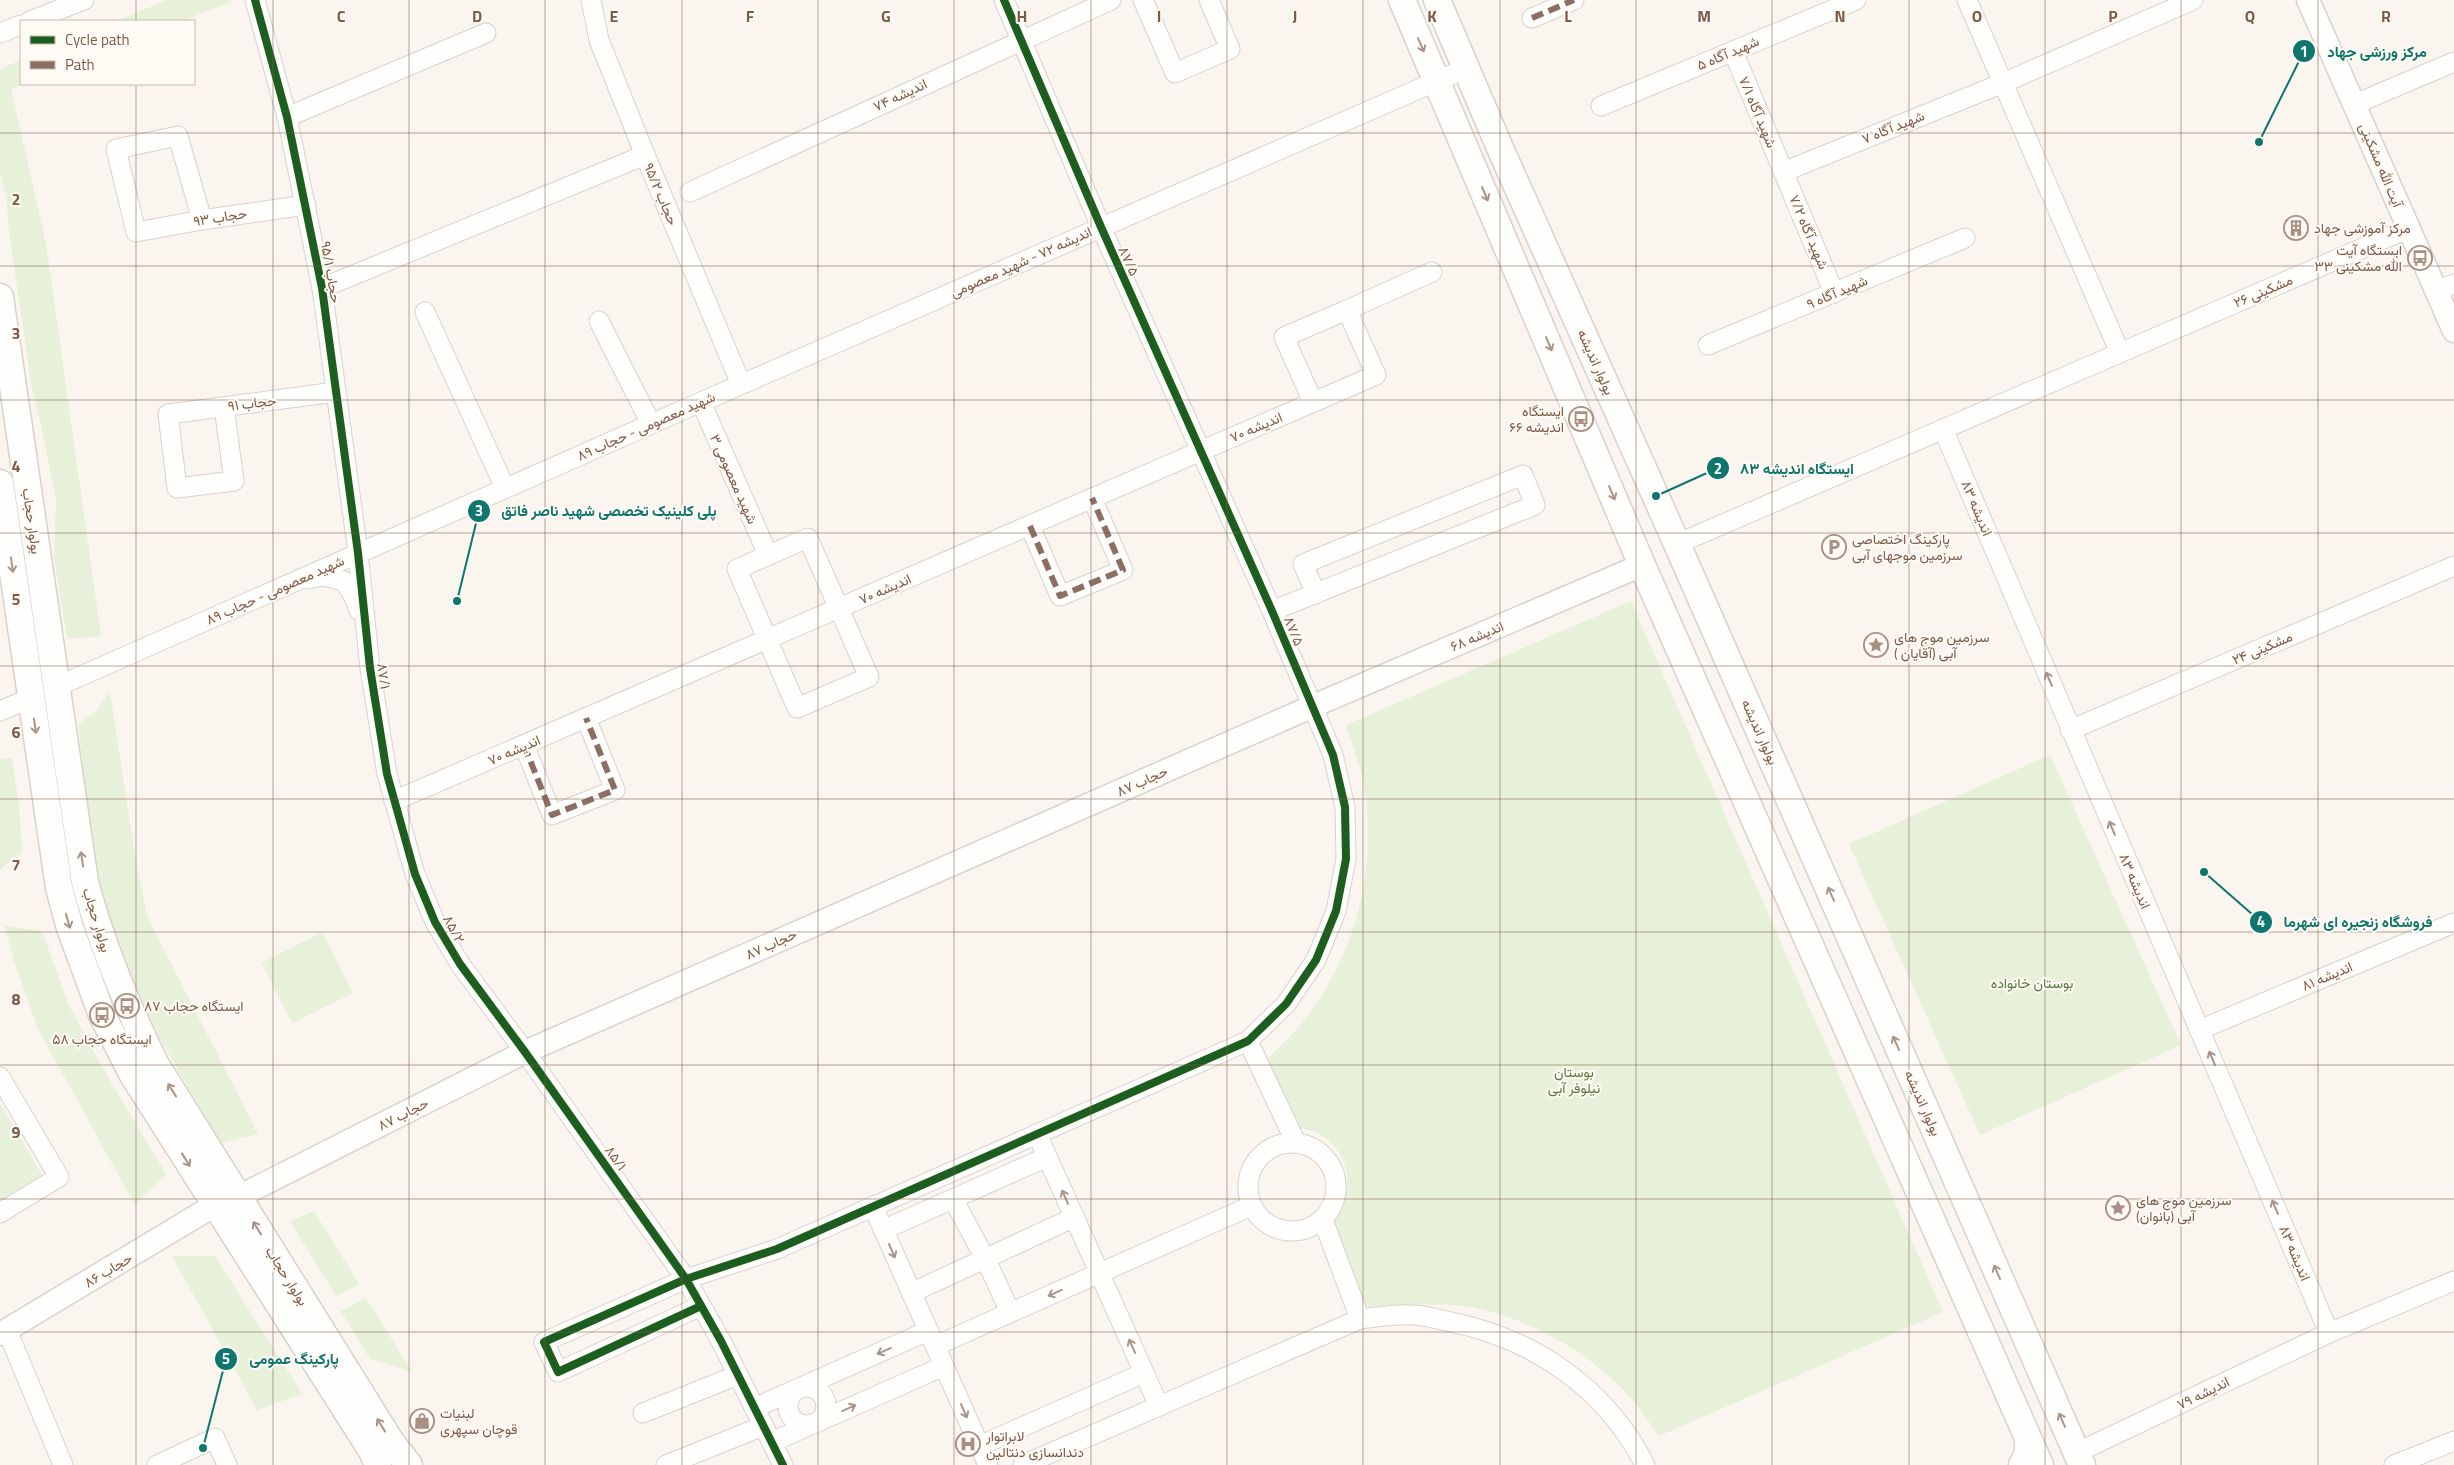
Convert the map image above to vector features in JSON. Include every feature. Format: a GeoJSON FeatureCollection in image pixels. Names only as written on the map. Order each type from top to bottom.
{"type":"FeatureCollection","features":[{"type":"Feature","properties":{"kind":"main road"},"geometry":{"type":"LineString","coordinates":[[1402,0],[1642,565],[2040,1465]]}},
{"type":"Feature","properties":{"kind":"main road","name":"بولوار اندیشه"},"geometry":{"type":"LineString","coordinates":[[1437,0],[1500,148],[1677,544],[2079,1459]]}},
{"type":"Feature","properties":{"kind":"main road","name":"بولوار حجاب"},"geometry":{"type":"LineString","coordinates":[[0,298],[85,882],[96,922],[127,1006],[226,1201],[372,1451],[378,1465]]}},
{"type":"Feature","properties":{"kind":"main road","name":"بولوار حجاب"},"geometry":{"type":"LineString","coordinates":[[0,483],[59,888],[73,936],[102,1015],[133,1075],[226,1201],[391,1442],[409,1465]]}},
{"type":"Feature","properties":{"kind":"main road"},"geometry":{"type":"LineString","coordinates":[[31,698],[56,687]]}},
{"type":"Feature","properties":{"kind":"street"},"geometry":{"type":"LineString","coordinates":[[33,20],[84,0]]}},
{"type":"Feature","properties":{"kind":"street","name":"حجاب ۹۵/۱"},"geometry":{"type":"LineString","coordinates":[[255,0],[288,117],[322,288],[358,553]]}},
{"type":"Feature","properties":{"kind":"street","name":"حجاب ۹۵/۲"},"geometry":{"type":"LineString","coordinates":[[591,0],[599,40],[741,384]]}},
{"type":"Feature","properties":{"kind":"street","name":"۸۷/۵"},"geometry":{"type":"LineString","coordinates":[[1004,0],[1101,227],[1272,611],[1311,707],[1333,755],[1345,806],[1344,868],[1336,911],[1316,960],[1286,1004],[1248,1041]]}},
{"type":"Feature","properties":{"kind":"street","name":"اندیشه ۷۴"},"geometry":{"type":"LineString","coordinates":[[690,192],[1111,0]]}},
{"type":"Feature","properties":{"kind":"street"},"geometry":{"type":"LineString","coordinates":[[1143,0],[1175,73],[1230,49],[1209,0]]}},
{"type":"Feature","properties":{"kind":"street"},"geometry":{"type":"LineString","coordinates":[[1532,18],[1574,0]]}},
{"type":"Feature","properties":{"kind":"street","name":"شهید آگاه ۵"},"geometry":{"type":"LineString","coordinates":[[1601,106],[1856,0]]}},
{"type":"Feature","properties":{"kind":"street"},"geometry":{"type":"LineString","coordinates":[[1677,544],[2120,353],[1967,0]]}},
{"type":"Feature","properties":{"kind":"street","name":"شهید آگاه ۷"},"geometry":{"type":"LineString","coordinates":[[1783,172],[2003,83],[2193,0]]}},
{"type":"Feature","properties":{"kind":"street","name":"آیت الله مشکینی"},"geometry":{"type":"LineString","coordinates":[[2308,0],[2355,104],[2407,229],[2445,288],[2454,331]]}},
{"type":"Feature","properties":{"kind":"street"},"geometry":{"type":"LineString","coordinates":[[0,33],[20,25]]}},
{"type":"Feature","properties":{"kind":"street"},"geometry":{"type":"LineString","coordinates":[[288,117],[486,33]]}},
{"type":"Feature","properties":{"kind":"street","name":"شهید آگاه ۷/۱"},"geometry":{"type":"LineString","coordinates":[[1733,51],[1783,172]]}},
{"type":"Feature","properties":{"kind":"street"},"geometry":{"type":"LineString","coordinates":[[2355,104],[2454,62]]}},
{"type":"Feature","properties":{"kind":"street","name":"اندیشه ۷۲ - شهید معصومی"},"geometry":{"type":"LineString","coordinates":[[741,384],[1467,68]]}},
{"type":"Feature","properties":{"kind":"street","name":"حجاب ۹۳"},"geometry":{"type":"LineString","coordinates":[[202,220],[178,136],[116,149],[136,232],[306,205]]}},
{"type":"Feature","properties":{"kind":"street"},"geometry":{"type":"LineString","coordinates":[[322,288],[645,155]]}},
{"type":"Feature","properties":{"kind":"street","name":"شهید آگاه ۷/۲"},"geometry":{"type":"LineString","coordinates":[[1783,172],[1834,293]]}},
{"type":"Feature","properties":{"kind":"street","name":"مشکینی ۲۶"},"geometry":{"type":"LineString","coordinates":[[2120,353],[2407,229]]}},
{"type":"Feature","properties":{"kind":"street","name":"شهید آگاه ۹"},"geometry":{"type":"LineString","coordinates":[[1708,345],[1965,238]]}},
{"type":"Feature","properties":{"kind":"street"},"geometry":{"type":"LineString","coordinates":[[1313,402],[1284,337],[1432,272]]}},
{"type":"Feature","properties":{"kind":"street","name":"اندیشه ۷۰"},"geometry":{"type":"LineString","coordinates":[[394,801],[1376,375],[1347,310]]}},
{"type":"Feature","properties":{"kind":"street"},"geometry":{"type":"LineString","coordinates":[[425,312],[505,488]]}},
{"type":"Feature","properties":{"kind":"street"},"geometry":{"type":"LineString","coordinates":[[599,321],[651,424]]}},
{"type":"Feature","properties":{"kind":"street","name":"شهید معصومی - حجاب ۸۹"},"geometry":{"type":"LineString","coordinates":[[56,687],[741,384]]}},
{"type":"Feature","properties":{"kind":"street","name":"حجاب ۹۱"},"geometry":{"type":"LineString","coordinates":[[224,407],[234,481],[177,488],[168,414],[336,392]]}},
{"type":"Feature","properties":{"kind":"street","name":"شهید معصومی ۳"},"geometry":{"type":"LineString","coordinates":[[701,402],[768,556]]}},
{"type":"Feature","properties":{"kind":"street","name":"اندیشه ۸۳"},"geometry":{"type":"LineString","coordinates":[[1943,429],[2329,1333]]}},
{"type":"Feature","properties":{"kind":"street"},"geometry":{"type":"LineString","coordinates":[[1272,611],[1316,594],[1535,505],[1523,475],[1303,564],[1316,594]]}},
{"type":"Feature","properties":{"kind":"street"},"geometry":{"type":"LineString","coordinates":[[1030,526],[1060,596],[1123,570],[1092,498]]}},
{"type":"Feature","properties":{"kind":"street"},"geometry":{"type":"LineString","coordinates":[[808,538],[839,609],[869,677],[797,708],[737,569],[808,538]]}},
{"type":"Feature","properties":{"kind":"street","name":"۸۷/۱"},"geometry":{"type":"LineString","coordinates":[[358,553],[366,630],[387,774],[394,801]]}},
{"type":"Feature","properties":{"kind":"street","name":"اندیشه ۶۸"},"geometry":{"type":"LineString","coordinates":[[1311,707],[1642,565]]}},
{"type":"Feature","properties":{"kind":"street","name":"مشکینی ۲۴"},"geometry":{"type":"LineString","coordinates":[[2070,730],[2454,566]]}},
{"type":"Feature","properties":{"kind":"street"},"geometry":{"type":"LineString","coordinates":[[296,580],[324,576],[344,581],[353,595],[366,630]]}},
{"type":"Feature","properties":{"kind":"street"},"geometry":{"type":"LineString","coordinates":[[0,711],[31,698]]}},
{"type":"Feature","properties":{"kind":"street","name":"حجاب ۸۷"},"geometry":{"type":"LineString","coordinates":[[226,1201],[525,1052],[1311,707]]}},
{"type":"Feature","properties":{"kind":"street"},"geometry":{"type":"LineString","coordinates":[[524,745],[552,815],[615,790],[586,718]]}},
{"type":"Feature","properties":{"kind":"street","name":"۸۵/۲"},"geometry":{"type":"LineString","coordinates":[[394,801],[414,874],[435,922],[460,964],[525,1052]]}},
{"type":"Feature","properties":{"kind":"street","name":"اندیشه ۸۱"},"geometry":{"type":"LineString","coordinates":[[2200,1030],[2454,923]]}},
{"type":"Feature","properties":{"kind":"street"},"geometry":{"type":"LineString","coordinates":[[701,1306],[558,1372],[544,1342],[686,1279],[777,1249],[1248,1041],[1296,1142]]}},
{"type":"Feature","properties":{"kind":"street","name":"۸۵/۱"},"geometry":{"type":"LineString","coordinates":[[525,1052],[686,1279],[738,1375],[782,1465]]}},
{"type":"Feature","properties":{"kind":"street"},"geometry":{"type":"LineString","coordinates":[[0,1077],[59,1177],[0,1214]]}},
{"type":"Feature","properties":{"kind":"street"},"geometry":{"type":"LineString","coordinates":[[1037,1134],[1159,1406]]}},
{"type":"Feature","properties":{"kind":"street"},"geometry":{"type":"LineString","coordinates":[[1296,1142],[1311,1147],[1325,1156],[1335,1172],[1338,1189],[1333,1207],[1323,1220],[1308,1230],[1290,1232],[1274,1228],[1259,1218],[1251,1206],[1247,1185],[1251,1169],[1261,1155],[1276,1145],[1296,1142]]}},
{"type":"Feature","properties":{"kind":"street"},"geometry":{"type":"LineString","coordinates":[[883,1230],[1047,1157]]}},
{"type":"Feature","properties":{"kind":"street"},"geometry":{"type":"LineString","coordinates":[[954,1198],[1010,1312]]}},
{"type":"Feature","properties":{"kind":"street","name":"حجاب ۸۶"},"geometry":{"type":"LineString","coordinates":[[4,1332],[226,1201]]}},
{"type":"Feature","properties":{"kind":"street"},"geometry":{"type":"LineString","coordinates":[[873,1206],[988,1465]]}},
{"type":"Feature","properties":{"kind":"street"},"geometry":{"type":"LineString","coordinates":[[944,1366],[812,1425],[798,1423],[789,1413],[788,1400],[796,1389],[932,1338],[1010,1312],[1251,1206]]}},
{"type":"Feature","properties":{"kind":"street"},"geometry":{"type":"LineString","coordinates":[[911,1293],[1075,1218]]}},
{"type":"Feature","properties":{"kind":"street"},"geometry":{"type":"LineString","coordinates":[[1323,1220],[1360,1319]]}},
{"type":"Feature","properties":{"kind":"street","name":"اندیشه ۷۹"},"geometry":{"type":"LineString","coordinates":[[2079,1459],[2329,1333],[2454,1281]]}},
{"type":"Feature","properties":{"kind":"street"},"geometry":{"type":"LineString","coordinates":[[1023,1465],[1360,1319],[1414,1315],[1468,1326],[1518,1342],[1564,1369],[1604,1404],[1636,1447],[1645,1465]]}},
{"type":"Feature","properties":{"kind":"street"},"geometry":{"type":"LineString","coordinates":[[4,1332],[63,1465]]}},
{"type":"Feature","properties":{"kind":"street"},"geometry":{"type":"LineString","coordinates":[[980,1446],[1144,1373]]}},
{"type":"Feature","properties":{"kind":"street"},"geometry":{"type":"LineString","coordinates":[[643,1413],[738,1375]]}},
{"type":"Feature","properties":{"kind":"street"},"geometry":{"type":"LineString","coordinates":[[666,1465],[767,1434],[818,1422],[826,1413],[826,1401],[820,1390],[802,1387],[754,1408]]}},
{"type":"Feature","properties":{"kind":"street"},"geometry":{"type":"LineString","coordinates":[[2020,1465],[2026,1453],[2026,1434]]}},
{"type":"Feature","properties":{"kind":"street"},"geometry":{"type":"LineString","coordinates":[[157,1465],[215,1438],[227,1465]]}},
{"type":"Feature","properties":{"kind":"street"},"geometry":{"type":"LineString","coordinates":[[2394,1465],[2454,1441]]}},
{"type":"Feature","properties":{"kind":"green space"},"geometry":{"type":"Polygon","coordinates":[[[167,0],[230,0],[231,2],[185,20],[118,20],[167,0]]]}},
{"type":"Feature","properties":{"kind":"green space"},"geometry":{"type":"Polygon","coordinates":[[[20,60],[21,85],[11,89],[46,243],[101,636],[67,639],[54,557],[56,500],[32,390],[8,224],[7,200],[0,173],[0,69],[20,60]]]}},
{"type":"Feature","properties":{"kind":"green space","name":"بوستان نیلوفر آبی"},"geometry":{"type":"Polygon","coordinates":[[[1631,601],[1943,1312],[1659,1436],[1633,1401],[1612,1379],[1571,1348],[1525,1324],[1477,1308],[1453,1305],[1420,1304],[1365,1307],[1330,1220],[1341,1206],[1346,1190],[1347,1175],[1343,1161],[1336,1148],[1324,1138],[1310,1130],[1292,1127],[1266,1060],[1299,1027],[1322,995],[1338,967],[1360,906],[1368,841],[1367,808],[1359,763],[1346,725],[1631,601]]]}},
{"type":"Feature","properties":{"kind":"green space"},"geometry":{"type":"Polygon","coordinates":[[[110,692],[137,868],[148,918],[258,1134],[221,1143],[157,1033],[118,946],[108,915],[97,868],[89,820],[78,724],[95,712],[110,692]]]}},
{"type":"Feature","properties":{"kind":"green space","name":"بوستان خانواده"},"geometry":{"type":"Polygon","coordinates":[[[2050,755],[2181,1045],[1980,1135],[1849,844],[2050,755]]]}},
{"type":"Feature","properties":{"kind":"green space"},"geometry":{"type":"Polygon","coordinates":[[[12,758],[19,805],[22,853],[0,869],[0,759],[12,758]]]}},
{"type":"Feature","properties":{"kind":"green space"},"geometry":{"type":"Polygon","coordinates":[[[5,926],[42,931],[69,1006],[112,1084],[166,1174],[135,1205],[37,1027],[13,958],[5,926]]]}},
{"type":"Feature","properties":{"kind":"green space"},"geometry":{"type":"Polygon","coordinates":[[[322,932],[353,993],[292,1023],[262,963],[322,932]]]}},
{"type":"Feature","properties":{"kind":"green space"},"geometry":{"type":"Polygon","coordinates":[[[0,1103],[45,1180],[0,1201],[0,1103]]]}},
{"type":"Feature","properties":{"kind":"green space"},"geometry":{"type":"Polygon","coordinates":[[[314,1211],[359,1284],[336,1296],[290,1221],[314,1211]]]}},
{"type":"Feature","properties":{"kind":"green space"},"geometry":{"type":"Polygon","coordinates":[[[172,1256],[215,1256],[302,1394],[257,1410],[172,1256]]]}},
{"type":"Feature","properties":{"kind":"green space"},"geometry":{"type":"Polygon","coordinates":[[[366,1298],[412,1372],[370,1359],[341,1311],[366,1298]]]}},
{"type":"Feature","properties":{"kind":"marked path"},"geometry":{"type":"LineString","coordinates":[[1532,18],[1574,0]]}},
{"type":"Feature","properties":{"kind":"marked path"},"geometry":{"type":"LineString","coordinates":[[1030,526],[1060,596],[1123,570],[1092,498]]}},
{"type":"Feature","properties":{"kind":"marked path"},"geometry":{"type":"LineString","coordinates":[[524,745],[552,815],[615,790],[586,718]]}},
{"type":"Feature","properties":{"kind":"cycle path"},"geometry":{"type":"LineString","coordinates":[[255,0],[287,117],[322,288],[358,553],[370,668],[387,774],[415,874],[435,922],[460,964],[525,1052],[686,1279],[721,1341],[783,1465]]}},
{"type":"Feature","properties":{"kind":"cycle path"},"geometry":{"type":"LineString","coordinates":[[701,1306],[558,1372],[544,1342],[686,1279],[777,1249],[1248,1041],[1286,1004],[1316,960],[1336,911],[1346,859],[1345,807],[1333,755],[1272,611],[1101,227],[1004,0]]}},
{"type":"Feature","properties":{"kind":"place","name":"مرکز ورزشی جهاد"},"geometry":{"type":"Point","coordinates":[2259,142]}},
{"type":"Feature","properties":{"kind":"place","name":"مرکز آموزشی جهاد"},"geometry":{"type":"Point","coordinates":[2296,228]}},
{"type":"Feature","properties":{"kind":"place","name":"ایستگاه آیت الله مشکینی ۳۳"},"geometry":{"type":"Point","coordinates":[2420,258]}},
{"type":"Feature","properties":{"kind":"place","name":"ایستگاه اندیشه ۶۶"},"geometry":{"type":"Point","coordinates":[1581,419]}},
{"type":"Feature","properties":{"kind":"place","name":"ایستگاه اندیشه ۸۳"},"geometry":{"type":"Point","coordinates":[1656,496]}},
{"type":"Feature","properties":{"kind":"place","name":"پارکینگ اختصاصی سرزمین موجهای آبی"},"geometry":{"type":"Point","coordinates":[1834,547]}},
{"type":"Feature","properties":{"kind":"place","name":"پلی کلینیک تخصصی شهید ناصر فاتق"},"geometry":{"type":"Point","coordinates":[457,601]}},
{"type":"Feature","properties":{"kind":"place","name":"سرزمین موج های آبی (آقایان )"},"geometry":{"type":"Point","coordinates":[1876,645]}},
{"type":"Feature","properties":{"kind":"place","name":"فروشگاه زنجیره ای شهرما"},"geometry":{"type":"Point","coordinates":[2204,872]}},
{"type":"Feature","properties":{"kind":"place","name":"ایستگاه حجاب ۸۷"},"geometry":{"type":"Point","coordinates":[127,1006]}},
{"type":"Feature","properties":{"kind":"place","name":"ایستگاه حجاب ۵۸"},"geometry":{"type":"Point","coordinates":[102,1015]}},
{"type":"Feature","properties":{"kind":"place","name":"سرزمین موج های آبی (بانوان)"},"geometry":{"type":"Point","coordinates":[2118,1208]}},
{"type":"Feature","properties":{"kind":"place","name":"لبنیات قوچان سپهری"},"geometry":{"type":"Point","coordinates":[422,1421]}},
{"type":"Feature","properties":{"kind":"place","name":"لابراتوار دندانسازی دنتالین"},"geometry":{"type":"Point","coordinates":[968,1444]}},
{"type":"Feature","properties":{"kind":"place","name":"پارکینگ عمومی"},"geometry":{"type":"Point","coordinates":[203,1448]}}]}
